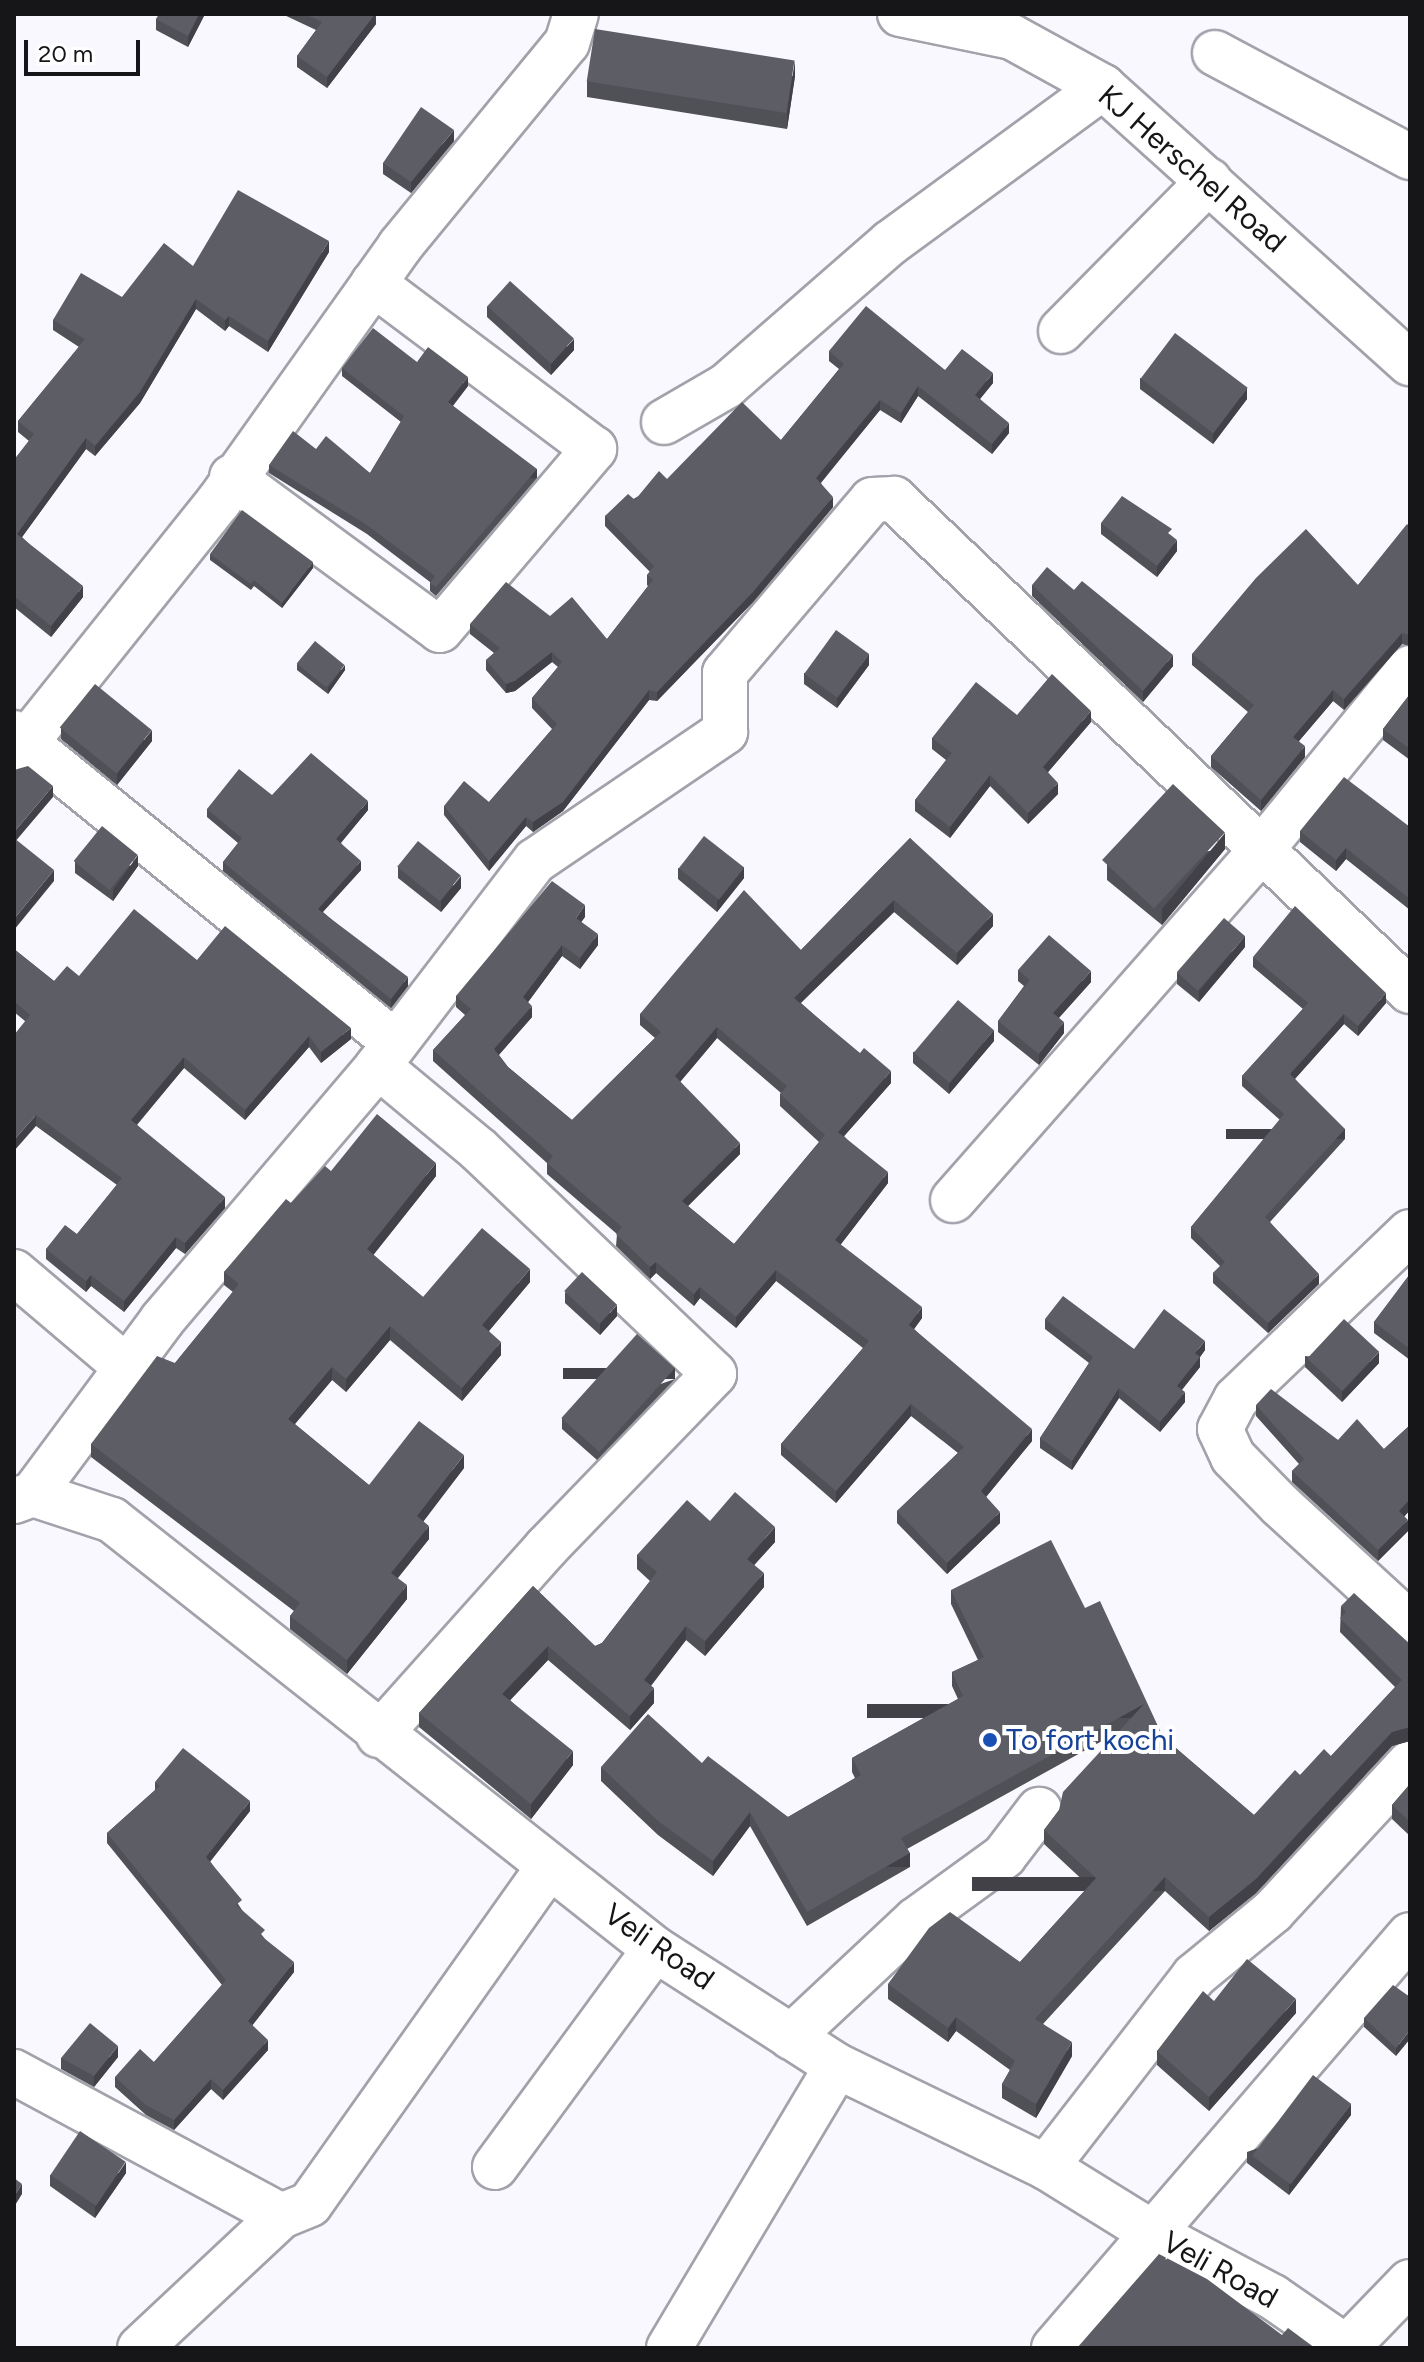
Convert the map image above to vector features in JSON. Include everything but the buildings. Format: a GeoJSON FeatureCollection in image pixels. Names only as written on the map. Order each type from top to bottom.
{"type":"FeatureCollection","features":[{"type":"Feature","properties":{"kind":"street"},"geometry":{"type":"LineString","coordinates":[[379,1735],[546,1548],[714,1374],[478,1149],[386,1054],[18,744],[95,660],[219,501],[232,477],[373,283],[567,43],[576,14]]}},
{"type":"Feature","properties":{"kind":"street","name":"KJ Herschel Road"},"geometry":{"type":"LineString","coordinates":[[900,14],[1012,37],[1103,87],[1410,363]]}},
{"type":"Feature","properties":{"kind":"street"},"geometry":{"type":"LineString","coordinates":[[1215,53],[1410,157]]}},
{"type":"Feature","properties":{"kind":"street"},"geometry":{"type":"LineString","coordinates":[[664,422],[726,386],[890,243],[1103,87]]}},
{"type":"Feature","properties":{"kind":"street"},"geometry":{"type":"LineString","coordinates":[[1061,331],[1209,181]]}},
{"type":"Feature","properties":{"kind":"street"},"geometry":{"type":"LineString","coordinates":[[232,477],[440,630],[594,449],[373,283]]}},
{"type":"Feature","properties":{"kind":"street"},"geometry":{"type":"LineString","coordinates":[[24,1497],[386,1054],[535,861],[725,732],[725,673],[872,500],[894,499],[1410,991]]}},
{"type":"Feature","properties":{"kind":"street"},"geometry":{"type":"LineString","coordinates":[[953,1200],[1262,849],[1410,668]]}},
{"type":"Feature","properties":{"kind":"street"},"geometry":{"type":"LineString","coordinates":[[1404,1606],[1233,1457],[1220,1429],[1236,1399],[1410,1232]]}},
{"type":"Feature","properties":{"kind":"street"},"geometry":{"type":"LineString","coordinates":[[14,1272],[127,1368]]}},
{"type":"Feature","properties":{"kind":"street","name":"Veli Road"},"geometry":{"type":"LineString","coordinates":[[24,1497],[112,1520],[379,1735],[655,1949],[791,2037],[837,2066],[1046,2167],[1154,2234],[1273,2297],[1347,2348]]}},
{"type":"Feature","properties":{"kind":"street"},"geometry":{"type":"LineString","coordinates":[[1046,2167],[1194,1976],[1273,1911],[1410,1763]]}},
{"type":"Feature","properties":{"kind":"street"},"geometry":{"type":"LineString","coordinates":[[791,2037],[916,1920],[1004,1856],[1039,1810]]}},
{"type":"Feature","properties":{"kind":"street"},"geometry":{"type":"LineString","coordinates":[[140,2348],[281,2216],[310,2204],[549,1866]]}},
{"type":"Feature","properties":{"kind":"street"},"geometry":{"type":"LineString","coordinates":[[1054,2348],[1410,1935]]}},
{"type":"Feature","properties":{"kind":"street"},"geometry":{"type":"LineString","coordinates":[[495,2167],[655,1949]]}},
{"type":"Feature","properties":{"kind":"street"},"geometry":{"type":"LineString","coordinates":[[669,2348],[837,2066]]}},
{"type":"Feature","properties":{"kind":"street"},"geometry":{"type":"LineString","coordinates":[[14,2072],[281,2216]]}},
{"type":"Feature","properties":{"kind":"street"},"geometry":{"type":"LineString","coordinates":[[1347,2348],[1410,2282]]}},
{"type":"Feature","properties":{"kind":"place","name":"To fort kochi"},"geometry":{"type":"Point","coordinates":[990,1740]}}]}
